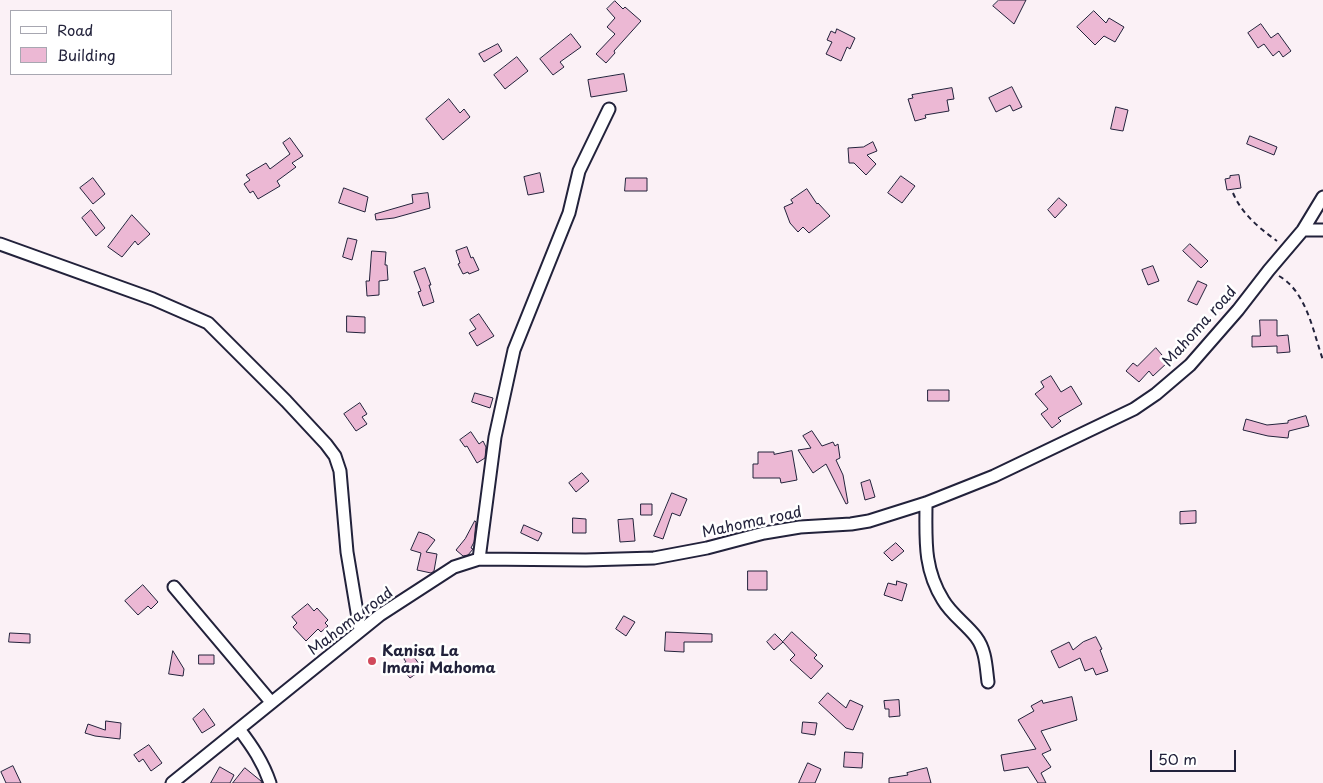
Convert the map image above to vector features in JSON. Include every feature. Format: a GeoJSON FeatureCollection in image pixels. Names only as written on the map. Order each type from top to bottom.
{"type":"FeatureCollection","features":[{"type":"Feature","properties":{"kind":"street"},"geometry":{"type":"LineString","coordinates":[[479,559],[495,437],[514,350],[569,213],[579,171],[608,110]]}},
{"type":"Feature","properties":{"kind":"street","name":"Mahoma road"},"geometry":{"type":"LineString","coordinates":[[172,783],[360,630],[380,615],[454,568],[479,559],[586,560],[654,558],[707,548],[764,533],[800,527],[870,521],[994,476],[1134,409],[1156,394],[1190,365],[1238,310],[1303,230],[1323,197]]}},
{"type":"Feature","properties":{"kind":"street"},"geometry":{"type":"LineString","coordinates":[[1303,230],[1323,230]]}},
{"type":"Feature","properties":{"kind":"street"},"geometry":{"type":"LineString","coordinates":[[0,244],[153,299],[208,323],[286,401],[326,444],[335,456],[340,471],[347,552],[360,630]]}},
{"type":"Feature","properties":{"kind":"street"},"geometry":{"type":"LineString","coordinates":[[926,502],[925,551],[931,576],[943,601],[977,639],[985,657],[988,682]]}},
{"type":"Feature","properties":{"kind":"street"},"geometry":{"type":"LineString","coordinates":[[174,586],[271,702]]}},
{"type":"Feature","properties":{"kind":"street"},"geometry":{"type":"LineString","coordinates":[[239,729],[254,749],[270,783]]}},
{"type":"Feature","properties":{"kind":"path"},"geometry":{"type":"LineString","coordinates":[[1233,194],[1237,204],[1250,220],[1288,248]]}},
{"type":"Feature","properties":{"kind":"path"},"geometry":{"type":"LineString","coordinates":[[1269,270],[1283,277],[1296,290],[1305,306],[1323,360]]}},
{"type":"Feature","properties":{"kind":"building"},"geometry":{"type":"Polygon","coordinates":[[[999,0],[1026,0],[1014,24],[993,6],[999,0]]]}},
{"type":"Feature","properties":{"kind":"building"},"geometry":{"type":"Polygon","coordinates":[[[615,1],[641,21],[614,51],[615,53],[606,63],[596,54],[615,34],[607,27],[615,18],[607,9],[615,1]]]}},
{"type":"Feature","properties":{"kind":"building"},"geometry":{"type":"Polygon","coordinates":[[[1094,11],[1106,23],[1109,18],[1124,27],[1115,42],[1104,36],[1095,45],[1077,27],[1094,11]]]}},
{"type":"Feature","properties":{"kind":"building"},"geometry":{"type":"Polygon","coordinates":[[[1261,24],[1271,38],[1278,33],[1291,51],[1283,57],[1279,51],[1273,56],[1264,44],[1258,48],[1248,33],[1261,24]]]}},
{"type":"Feature","properties":{"kind":"building"},"geometry":{"type":"Polygon","coordinates":[[[837,29],[855,38],[850,49],[847,47],[841,61],[826,54],[832,42],[827,40],[831,31],[835,33],[837,29]]]}},
{"type":"Feature","properties":{"kind":"building"},"geometry":{"type":"Polygon","coordinates":[[[571,34],[581,47],[560,62],[564,67],[553,75],[540,59],[571,34]]]}},
{"type":"Feature","properties":{"kind":"building"},"geometry":{"type":"Polygon","coordinates":[[[498,44],[502,51],[484,62],[479,54],[498,44]]]}},
{"type":"Feature","properties":{"kind":"building"},"geometry":{"type":"Polygon","coordinates":[[[517,57],[528,71],[505,89],[494,75],[517,57]]]}},
{"type":"Feature","properties":{"kind":"building"},"geometry":{"type":"Polygon","coordinates":[[[624,74],[627,91],[591,97],[588,80],[624,74]]]}},
{"type":"Feature","properties":{"kind":"building"},"geometry":{"type":"Polygon","coordinates":[[[1012,87],[1022,107],[1013,111],[1010,105],[996,112],[989,98],[1012,87]]]}},
{"type":"Feature","properties":{"kind":"building"},"geometry":{"type":"Polygon","coordinates":[[[952,88],[954,99],[947,100],[949,111],[925,115],[926,118],[915,121],[908,99],[913,98],[912,95],[952,88]]]}},
{"type":"Feature","properties":{"kind":"building"},"geometry":{"type":"Polygon","coordinates":[[[449,99],[460,113],[464,109],[470,117],[443,140],[426,119],[449,99]]]}},
{"type":"Feature","properties":{"kind":"building"},"geometry":{"type":"Polygon","coordinates":[[[1116,107],[1128,110],[1123,131],[1111,129],[1116,107]]]}},
{"type":"Feature","properties":{"kind":"building"},"geometry":{"type":"Polygon","coordinates":[[[1250,136],[1277,147],[1274,155],[1247,144],[1250,136]]]}},
{"type":"Feature","properties":{"kind":"building"},"geometry":{"type":"Polygon","coordinates":[[[290,138],[303,156],[292,163],[296,167],[277,181],[280,186],[258,199],[253,191],[250,193],[244,184],[250,180],[246,175],[266,163],[270,169],[290,154],[283,143],[290,138]]]}},
{"type":"Feature","properties":{"kind":"building"},"geometry":{"type":"Polygon","coordinates":[[[873,142],[877,151],[867,155],[876,164],[866,175],[854,163],[849,163],[848,148],[863,147],[873,142]]]}},
{"type":"Feature","properties":{"kind":"building"},"geometry":{"type":"Polygon","coordinates":[[[540,173],[544,192],[528,195],[524,177],[540,173]]]}},
{"type":"Feature","properties":{"kind":"building"},"geometry":{"type":"Polygon","coordinates":[[[1239,175],[1241,188],[1227,190],[1225,179],[1230,178],[1230,176],[1239,175]]]}},
{"type":"Feature","properties":{"kind":"building"},"geometry":{"type":"Polygon","coordinates":[[[901,176],[915,186],[902,203],[888,193],[901,176]]]}},
{"type":"Feature","properties":{"kind":"building"},"geometry":{"type":"Polygon","coordinates":[[[93,178],[105,194],[93,204],[80,188],[93,178]]]}},
{"type":"Feature","properties":{"kind":"building"},"geometry":{"type":"Polygon","coordinates":[[[626,178],[647,178],[647,191],[625,191],[626,178]]]}},
{"type":"Feature","properties":{"kind":"building"},"geometry":{"type":"Polygon","coordinates":[[[344,188],[368,197],[365,212],[339,203],[344,188]]]}},
{"type":"Feature","properties":{"kind":"building"},"geometry":{"type":"Polygon","coordinates":[[[807,189],[817,204],[830,216],[809,233],[803,227],[798,232],[790,223],[784,207],[793,203],[791,200],[807,189]]]}},
{"type":"Feature","properties":{"kind":"building"},"geometry":{"type":"Polygon","coordinates":[[[428,193],[430,208],[394,218],[376,220],[375,214],[413,203],[412,195],[428,193]]]}},
{"type":"Feature","properties":{"kind":"building"},"geometry":{"type":"Polygon","coordinates":[[[1059,198],[1067,205],[1055,218],[1048,210],[1059,198]]]}},
{"type":"Feature","properties":{"kind":"building"},"geometry":{"type":"Polygon","coordinates":[[[91,210],[105,228],[96,236],[82,218],[91,210]]]}},
{"type":"Feature","properties":{"kind":"building"},"geometry":{"type":"Polygon","coordinates":[[[132,215],[150,234],[138,245],[135,241],[122,257],[108,247],[132,215]]]}},
{"type":"Feature","properties":{"kind":"building"},"geometry":{"type":"Polygon","coordinates":[[[348,238],[357,240],[352,260],[343,257],[348,238]]]}},
{"type":"Feature","properties":{"kind":"building"},"geometry":{"type":"Polygon","coordinates":[[[1190,244],[1208,261],[1201,268],[1183,251],[1190,244]]]}},
{"type":"Feature","properties":{"kind":"building"},"geometry":{"type":"Polygon","coordinates":[[[467,247],[471,258],[473,257],[479,270],[463,274],[458,264],[460,263],[456,251],[467,247]]]}},
{"type":"Feature","properties":{"kind":"building"},"geometry":{"type":"Polygon","coordinates":[[[372,251],[386,252],[385,265],[387,265],[388,280],[379,281],[379,295],[367,296],[366,281],[369,281],[372,251]]]}},
{"type":"Feature","properties":{"kind":"building"},"geometry":{"type":"Polygon","coordinates":[[[1153,266],[1159,281],[1148,285],[1142,270],[1153,266]]]}},
{"type":"Feature","properties":{"kind":"building"},"geometry":{"type":"Polygon","coordinates":[[[425,268],[434,302],[423,306],[418,292],[421,291],[414,272],[425,268]]]}},
{"type":"Feature","properties":{"kind":"building"},"geometry":{"type":"Polygon","coordinates":[[[1198,281],[1207,285],[1197,305],[1188,301],[1198,281]]]}},
{"type":"Feature","properties":{"kind":"building"},"geometry":{"type":"Polygon","coordinates":[[[479,314],[494,336],[477,346],[469,333],[476,329],[470,320],[479,314]]]}},
{"type":"Feature","properties":{"kind":"building"},"geometry":{"type":"Polygon","coordinates":[[[347,316],[365,317],[365,333],[347,332],[347,316]]]}},
{"type":"Feature","properties":{"kind":"building"},"geometry":{"type":"Polygon","coordinates":[[[1260,320],[1277,320],[1277,336],[1288,335],[1290,352],[1277,353],[1277,346],[1252,347],[1252,336],[1260,336],[1260,320]]]}},
{"type":"Feature","properties":{"kind":"building"},"geometry":{"type":"Polygon","coordinates":[[[1156,348],[1168,362],[1153,376],[1149,371],[1139,382],[1126,371],[1133,363],[1137,366],[1156,348]]]}},
{"type":"Feature","properties":{"kind":"building"},"geometry":{"type":"Polygon","coordinates":[[[1051,376],[1061,392],[1071,386],[1082,404],[1058,418],[1061,421],[1052,428],[1041,414],[1048,409],[1035,394],[1044,387],[1041,382],[1051,376]]]}},
{"type":"Feature","properties":{"kind":"building"},"geometry":{"type":"Polygon","coordinates":[[[928,390],[949,390],[949,401],[928,401],[928,390]]]}},
{"type":"Feature","properties":{"kind":"building"},"geometry":{"type":"Polygon","coordinates":[[[475,393],[493,398],[490,408],[472,402],[475,393]]]}},
{"type":"Feature","properties":{"kind":"building"},"geometry":{"type":"Polygon","coordinates":[[[360,403],[367,414],[362,417],[367,424],[356,431],[344,414],[360,403]]]}},
{"type":"Feature","properties":{"kind":"building"},"geometry":{"type":"Polygon","coordinates":[[[1306,416],[1309,426],[1289,431],[1288,438],[1268,436],[1243,430],[1246,419],[1267,425],[1288,423],[1288,421],[1306,416]]]}},
{"type":"Feature","properties":{"kind":"building"},"geometry":{"type":"Polygon","coordinates":[[[812,431],[822,446],[833,442],[835,446],[838,444],[840,458],[836,460],[843,475],[848,503],[846,504],[826,464],[813,473],[798,450],[811,448],[803,436],[812,431]]]}},
{"type":"Feature","properties":{"kind":"building"},"geometry":{"type":"Polygon","coordinates":[[[471,432],[479,444],[483,441],[486,447],[485,458],[477,463],[467,446],[465,447],[460,440],[471,432]]]}},
{"type":"Feature","properties":{"kind":"building"},"geometry":{"type":"Polygon","coordinates":[[[792,451],[797,480],[781,483],[780,478],[753,478],[753,464],[758,464],[758,452],[774,452],[774,454],[792,451]]]}},
{"type":"Feature","properties":{"kind":"building"},"geometry":{"type":"Polygon","coordinates":[[[582,473],[589,481],[576,492],[569,483],[582,473]]]}},
{"type":"Feature","properties":{"kind":"building"},"geometry":{"type":"Polygon","coordinates":[[[870,480],[875,497],[865,500],[861,483],[870,480]]]}},
{"type":"Feature","properties":{"kind":"building"},"geometry":{"type":"Polygon","coordinates":[[[672,493],[687,499],[680,516],[672,513],[663,539],[654,536],[672,493]]]}},
{"type":"Feature","properties":{"kind":"building"},"geometry":{"type":"Polygon","coordinates":[[[641,504],[652,504],[652,515],[641,515],[641,504]]]}},
{"type":"Feature","properties":{"kind":"building"},"geometry":{"type":"Polygon","coordinates":[[[1196,511],[1196,523],[1180,524],[1180,512],[1196,511]]]}},
{"type":"Feature","properties":{"kind":"building"},"geometry":{"type":"Polygon","coordinates":[[[573,518],[586,519],[586,533],[573,533],[573,518]]]}},
{"type":"Feature","properties":{"kind":"building"},"geometry":{"type":"Polygon","coordinates":[[[633,519],[635,541],[620,542],[618,520],[633,519]]]}},
{"type":"Feature","properties":{"kind":"building"},"geometry":{"type":"Polygon","coordinates":[[[475,521],[474,542],[471,548],[473,549],[468,555],[463,556],[456,550],[475,521]]]}},
{"type":"Feature","properties":{"kind":"building"},"geometry":{"type":"Polygon","coordinates":[[[524,525],[542,533],[538,541],[521,533],[524,525]]]}},
{"type":"Feature","properties":{"kind":"building"},"geometry":{"type":"Polygon","coordinates":[[[419,532],[435,540],[426,552],[437,554],[434,571],[431,573],[417,570],[421,553],[411,550],[419,532]]]}},
{"type":"Feature","properties":{"kind":"building"},"geometry":{"type":"Polygon","coordinates":[[[896,543],[904,551],[892,561],[884,553],[896,543]]]}},
{"type":"Feature","properties":{"kind":"building"},"geometry":{"type":"Polygon","coordinates":[[[748,571],[767,571],[767,590],[748,590],[748,571]]]}},
{"type":"Feature","properties":{"kind":"building"},"geometry":{"type":"Polygon","coordinates":[[[897,581],[907,584],[902,601],[884,595],[888,583],[896,585],[897,581]]]}},
{"type":"Feature","properties":{"kind":"building"},"geometry":{"type":"Polygon","coordinates":[[[143,585],[158,602],[151,609],[148,606],[138,615],[125,601],[143,585]]]}},
{"type":"Feature","properties":{"kind":"building"},"geometry":{"type":"Polygon","coordinates":[[[308,604],[314,611],[317,608],[328,620],[325,623],[328,626],[321,632],[318,629],[306,641],[293,627],[297,623],[292,617],[308,604]]]}},
{"type":"Feature","properties":{"kind":"building"},"geometry":{"type":"Polygon","coordinates":[[[624,616],[635,622],[626,636],[616,629],[624,616]]]}},
{"type":"Feature","properties":{"kind":"building"},"geometry":{"type":"Polygon","coordinates":[[[666,632],[712,634],[712,642],[684,642],[684,652],[665,651],[666,632]]]}},
{"type":"Feature","properties":{"kind":"building"},"geometry":{"type":"Polygon","coordinates":[[[792,632],[817,655],[814,658],[823,666],[811,679],[790,660],[795,655],[783,642],[792,632]]]}},
{"type":"Feature","properties":{"kind":"building"},"geometry":{"type":"Polygon","coordinates":[[[10,633],[30,634],[30,643],[9,642],[10,633]]]}},
{"type":"Feature","properties":{"kind":"building"},"geometry":{"type":"Polygon","coordinates":[[[775,634],[783,642],[774,650],[767,642],[775,634]]]}},
{"type":"Feature","properties":{"kind":"building"},"geometry":{"type":"Polygon","coordinates":[[[1096,637],[1102,649],[1100,650],[1108,671],[1096,675],[1093,668],[1085,671],[1080,658],[1059,668],[1051,651],[1069,642],[1073,650],[1083,642],[1096,637]]]}},
{"type":"Feature","properties":{"kind":"building"},"geometry":{"type":"Polygon","coordinates":[[[173,651],[184,669],[183,676],[169,674],[173,651]]]}},
{"type":"Feature","properties":{"kind":"building"},"geometry":{"type":"Polygon","coordinates":[[[412,654],[419,664],[413,668],[417,673],[410,678],[400,666],[406,662],[404,659],[412,654]]]}},
{"type":"Feature","properties":{"kind":"building"},"geometry":{"type":"Polygon","coordinates":[[[199,655],[214,655],[214,664],[199,664],[199,655]]]}},
{"type":"Feature","properties":{"kind":"building"},"geometry":{"type":"Polygon","coordinates":[[[828,693],[846,708],[850,700],[863,706],[853,730],[846,728],[819,703],[828,693]]]}},
{"type":"Feature","properties":{"kind":"building"},"geometry":{"type":"Polygon","coordinates":[[[1072,697],[1077,720],[1041,731],[1051,750],[1042,754],[1051,767],[1041,773],[1046,783],[1038,783],[1028,767],[1004,771],[1001,755],[1036,749],[1018,720],[1034,711],[1031,706],[1042,700],[1043,703],[1072,697]]]}},
{"type":"Feature","properties":{"kind":"building"},"geometry":{"type":"Polygon","coordinates":[[[899,700],[900,716],[889,717],[889,709],[885,709],[884,701],[899,700]]]}},
{"type":"Feature","properties":{"kind":"building"},"geometry":{"type":"Polygon","coordinates":[[[204,709],[215,725],[202,733],[193,719],[204,709]]]}},
{"type":"Feature","properties":{"kind":"building"},"geometry":{"type":"Polygon","coordinates":[[[106,721],[121,723],[120,739],[85,733],[88,724],[105,730],[106,721]]]}},
{"type":"Feature","properties":{"kind":"building"},"geometry":{"type":"Polygon","coordinates":[[[803,722],[817,723],[815,735],[802,733],[803,722]]]}},
{"type":"Feature","properties":{"kind":"building"},"geometry":{"type":"Polygon","coordinates":[[[149,745],[162,763],[151,771],[143,759],[139,762],[134,755],[149,745]]]}},
{"type":"Feature","properties":{"kind":"building"},"geometry":{"type":"Polygon","coordinates":[[[845,752],[863,753],[862,768],[844,767],[845,752]]]}},
{"type":"Feature","properties":{"kind":"building"},"geometry":{"type":"Polygon","coordinates":[[[808,763],[821,769],[815,783],[799,783],[808,763]]]}},
{"type":"Feature","properties":{"kind":"building"},"geometry":{"type":"Polygon","coordinates":[[[13,766],[21,783],[6,783],[1,772],[13,766]]]}},
{"type":"Feature","properties":{"kind":"building"},"geometry":{"type":"Polygon","coordinates":[[[220,767],[234,775],[230,783],[211,783],[220,767]]]}},
{"type":"Feature","properties":{"kind":"building"},"geometry":{"type":"Polygon","coordinates":[[[245,768],[261,781],[262,783],[233,783],[245,768]]]}},
{"type":"Feature","properties":{"kind":"building"},"geometry":{"type":"Polygon","coordinates":[[[927,768],[931,783],[889,783],[889,778],[908,775],[907,773],[927,768]]]}},
{"type":"Feature","properties":{"kind":"place","name":"Kanisa La Imani Mahoma"},"geometry":{"type":"Point","coordinates":[372,661]}}]}
